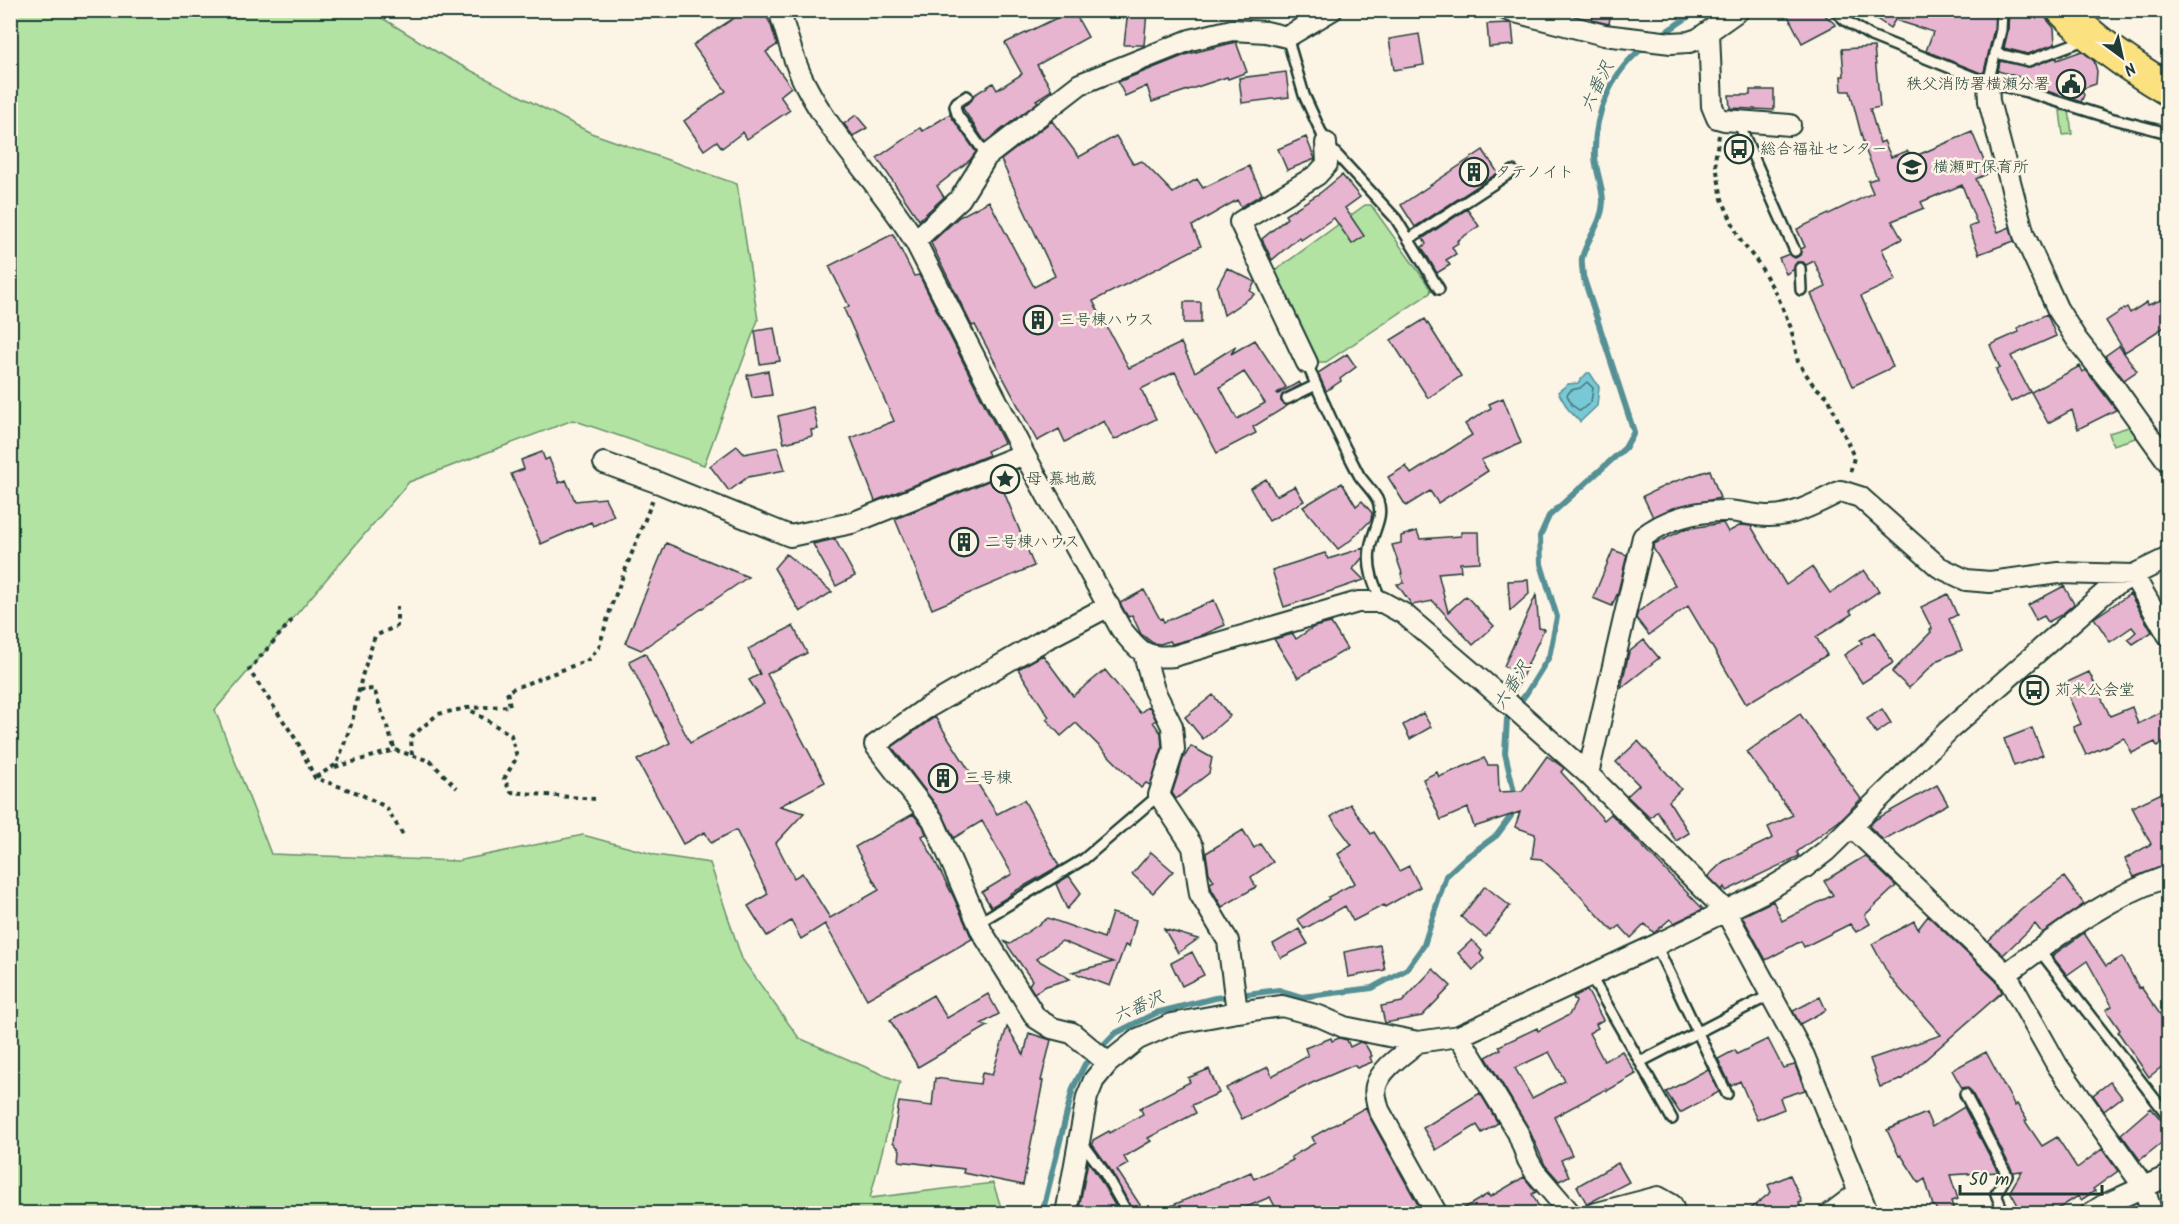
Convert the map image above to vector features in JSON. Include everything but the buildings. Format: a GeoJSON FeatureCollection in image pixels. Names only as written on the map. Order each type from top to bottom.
{"type":"FeatureCollection","features":[{"type":"Feature","properties":{"kind":"highway"},"geometry":{"type":"LineString","coordinates":[[2063,10],[2092,37],[2127,63],[2169,89]]}},
{"type":"Feature","properties":{"kind":"street"},"geometry":{"type":"LineString","coordinates":[[779,10],[804,82],[828,123],[899,214],[1024,454],[1121,629],[1144,654],[1154,690],[1172,726],[1174,749],[1159,795],[1193,847],[1200,894],[1228,941],[1237,1008]]}},
{"type":"Feature","properties":{"kind":"street"},"geometry":{"type":"LineString","coordinates":[[915,241],[960,199],[987,156],[1080,84],[1190,40],[1232,30],[1266,32],[1296,25],[1332,10]]}},
{"type":"Feature","properties":{"kind":"street"},"geometry":{"type":"LineString","coordinates":[[1507,10],[1604,35],[1671,43],[1689,42],[1709,33],[1738,10]]}},
{"type":"Feature","properties":{"kind":"street"},"geometry":{"type":"LineString","coordinates":[[1709,33],[1712,106],[1718,117],[1730,121],[1790,125]]}},
{"type":"Feature","properties":{"kind":"street"},"geometry":{"type":"LineString","coordinates":[[1988,83],[1989,101],[2024,235],[2057,308],[2077,340],[2169,462]]}},
{"type":"Feature","properties":{"kind":"street"},"geometry":{"type":"LineString","coordinates":[[1306,363],[1240,222],[1317,175],[1327,164],[1326,143]]}},
{"type":"Feature","properties":{"kind":"street"},"geometry":{"type":"LineString","coordinates":[[604,463],[780,533],[797,536],[852,523],[1024,454]]}},
{"type":"Feature","properties":{"kind":"street"},"geometry":{"type":"LineString","coordinates":[[1588,774],[1643,537],[1657,526],[1689,515],[1726,511],[1768,516],[1790,513],[1841,491],[1860,497],[1939,567],[1966,580],[1990,582],[2059,573],[2098,572],[2133,575]]}},
{"type":"Feature","properties":{"kind":"street"},"geometry":{"type":"LineString","coordinates":[[1066,1214],[1087,1097],[1094,1080],[1108,1063],[1138,1039],[1172,1024],[1237,1008],[1282,1006],[1319,1016],[1344,1027],[1418,1042],[1459,1036],[1656,945],[1764,892],[1804,868],[1852,827],[1949,730],[2109,589],[2169,558]]}},
{"type":"Feature","properties":{"kind":"street"},"geometry":{"type":"LineString","coordinates":[[2133,575],[2169,635]]}},
{"type":"Feature","properties":{"kind":"street"},"geometry":{"type":"LineString","coordinates":[[1144,654],[1159,657],[1174,656],[1358,602],[1382,602],[1404,614],[1588,774],[1725,910],[1804,1056],[1868,1214]]}},
{"type":"Feature","properties":{"kind":"street"},"geometry":{"type":"LineString","coordinates":[[1108,1063],[1072,1033],[1052,1028],[1036,1018],[978,923],[933,820],[875,745],[924,709],[1046,639],[1109,606]]}},
{"type":"Feature","properties":{"kind":"street"},"geometry":{"type":"LineString","coordinates":[[1852,827],[2006,974],[2057,1065],[2144,1186],[2152,1214]]}},
{"type":"Feature","properties":{"kind":"street"},"geometry":{"type":"LineString","coordinates":[[2006,974],[2070,926],[2107,902],[2169,876]]}},
{"type":"Feature","properties":{"kind":"street"},"geometry":{"type":"LineString","coordinates":[[1459,1036],[1518,1133],[1535,1172],[1571,1214]]}},
{"type":"Feature","properties":{"kind":"street"},"geometry":{"type":"LineString","coordinates":[[1418,1042],[1388,1068],[1376,1086],[1376,1098],[1379,1110],[1437,1214]]}},
{"type":"Feature","properties":{"kind":"street"},"geometry":{"type":"LineString","coordinates":[[2090,1214],[2104,1205],[2169,1176]]}},
{"type":"Feature","properties":{"kind":"street"},"geometry":{"type":"LineString","coordinates":[[1830,1214],[1859,1192]]}},
{"type":"Feature","properties":{"kind":"street"},"geometry":{"type":"LineString","coordinates":[[1593,1214],[1658,1197],[1672,1206],[1675,1214]]}},
{"type":"Feature","properties":{"kind":"lane"},"geometry":{"type":"LineString","coordinates":[[1834,10],[1845,21],[1871,36],[1988,83],[2024,91],[2169,134]]}},
{"type":"Feature","properties":{"kind":"lane"},"geometry":{"type":"LineString","coordinates":[[1988,83],[2001,30],[2002,10]]}},
{"type":"Feature","properties":{"kind":"lane"},"geometry":{"type":"LineString","coordinates":[[1296,25],[1304,95],[1326,143],[1396,219],[1439,289]]}},
{"type":"Feature","properties":{"kind":"lane"},"geometry":{"type":"LineString","coordinates":[[1995,53],[2028,61],[2092,37]]}},
{"type":"Feature","properties":{"kind":"lane"},"geometry":{"type":"LineString","coordinates":[[967,96],[957,102],[955,106],[957,114],[987,156]]}},
{"type":"Feature","properties":{"kind":"lane"},"geometry":{"type":"LineString","coordinates":[[1730,121],[1795,251]]}},
{"type":"Feature","properties":{"kind":"lane"},"geometry":{"type":"LineString","coordinates":[[1409,239],[1513,171]]}},
{"type":"Feature","properties":{"kind":"lane"},"geometry":{"type":"LineString","coordinates":[[1800,267],[1802,290]]}},
{"type":"Feature","properties":{"kind":"lane"},"geometry":{"type":"LineString","coordinates":[[1306,363],[1360,476],[1369,490],[1377,497],[1380,510],[1371,542],[1370,562],[1371,578],[1382,602]]}},
{"type":"Feature","properties":{"kind":"lane"},"geometry":{"type":"LineString","coordinates":[[1287,399],[1316,386]]}},
{"type":"Feature","properties":{"kind":"lane"},"geometry":{"type":"LineString","coordinates":[[978,923],[1084,859],[1159,795]]}},
{"type":"Feature","properties":{"kind":"lane"},"geometry":{"type":"LineString","coordinates":[[1656,945],[1727,1094]]}},
{"type":"Feature","properties":{"kind":"lane"},"geometry":{"type":"LineString","coordinates":[[2039,950],[2169,1116]]}},
{"type":"Feature","properties":{"kind":"lane"},"geometry":{"type":"LineString","coordinates":[[1590,975],[1671,1119]]}},
{"type":"Feature","properties":{"kind":"lane"},"geometry":{"type":"LineString","coordinates":[[1640,1062],[1770,995]]}},
{"type":"Feature","properties":{"kind":"lane"},"geometry":{"type":"LineString","coordinates":[[1965,1094],[2007,1175],[1996,1194],[2004,1214]]}},
{"type":"Feature","properties":{"kind":"lane"},"geometry":{"type":"LineString","coordinates":[[1080,1139],[1104,1172],[1128,1214]]}},
{"type":"Feature","properties":{"kind":"path"},"geometry":{"type":"LineString","coordinates":[[1730,121],[1717,141],[1715,160],[1722,199],[1740,240],[1759,264],[1778,297],[1791,327],[1798,362],[1814,386],[1828,397],[1854,457],[1848,480],[1855,490],[1855,495]]}},
{"type":"Feature","properties":{"kind":"path"},"geometry":{"type":"LineString","coordinates":[[412,755],[411,737],[438,714],[467,708],[510,706],[507,691],[588,660],[599,646],[612,604],[659,483]]}},
{"type":"Feature","properties":{"kind":"path"},"geometry":{"type":"LineString","coordinates":[[315,778],[337,764],[352,722],[375,636],[397,626],[397,604]]}},
{"type":"Feature","properties":{"kind":"path"},"geometry":{"type":"LineString","coordinates":[[292,620],[249,670],[297,741],[315,778],[358,793],[386,807],[403,835]]}},
{"type":"Feature","properties":{"kind":"path"},"geometry":{"type":"LineString","coordinates":[[359,690],[374,690],[395,750]]}},
{"type":"Feature","properties":{"kind":"path"},"geometry":{"type":"LineString","coordinates":[[467,708],[511,735],[517,757],[504,778],[511,792],[595,799]]}},
{"type":"Feature","properties":{"kind":"path"},"geometry":{"type":"LineString","coordinates":[[329,769],[395,750],[429,761],[457,788]]}},
{"type":"Feature","properties":{"kind":"green space"},"geometry":{"type":"Polygon","coordinates":[[[10,11],[371,11],[445,57],[591,133],[737,184],[758,320],[704,465],[573,420],[409,482],[215,710],[271,854],[457,861],[583,835],[656,855],[710,863],[742,959],[799,1038],[900,1082],[870,1198],[993,1183],[1003,1213],[11,1213],[10,11]]]}},
{"type":"Feature","properties":{"kind":"green space"},"geometry":{"type":"Polygon","coordinates":[[[2069,110],[2072,134],[2063,135],[2060,111],[2069,110]]]}},
{"type":"Feature","properties":{"kind":"green space"},"geometry":{"type":"Polygon","coordinates":[[[1365,205],[1371,205],[1431,289],[1430,293],[1326,362],[1319,362],[1275,278],[1276,270],[1365,205]]]}},
{"type":"Feature","properties":{"kind":"green space"},"geometry":{"type":"Polygon","coordinates":[[[2132,426],[2136,438],[2113,445],[2109,433],[2132,426]]]}},
{"type":"Feature","properties":{"kind":"water"},"geometry":{"type":"Polygon","coordinates":[[[1587,373],[1590,373],[1599,387],[1597,406],[1580,422],[1568,409],[1558,392],[1568,384],[1578,383],[1587,373]]]}},
{"type":"Feature","properties":{"kind":"waterway","name":"六番沢"},"geometry":{"type":"LineString","coordinates":[[1660,36],[1698,10]]}},
{"type":"Feature","properties":{"kind":"waterway","name":"六番沢"},"geometry":{"type":"LineString","coordinates":[[1513,797],[1514,792],[1505,753],[1507,719],[1549,657],[1557,617],[1541,564],[1540,536],[1549,516],[1625,448],[1634,432],[1583,276],[1582,260],[1602,210],[1603,196],[1595,157],[1595,141],[1601,109],[1607,94],[1624,67],[1647,45]]}},
{"type":"Feature","properties":{"kind":"waterway","name":"六番沢"},"geometry":{"type":"LineString","coordinates":[[1042,1214],[1073,1088],[1085,1064],[1114,1034],[1156,1013],[1215,998],[1279,990],[1302,997],[1372,988],[1407,969],[1424,945],[1446,876],[1463,860],[1497,835],[1511,816],[1512,807]]}},
{"type":"Feature","properties":{"kind":"place","name":"秩父消防署横瀬分署"},"geometry":{"type":"Point","coordinates":[2071,84]}},
{"type":"Feature","properties":{"kind":"place","name":"総合福祉センター"},"geometry":{"type":"Point","coordinates":[1739,149]}},
{"type":"Feature","properties":{"kind":"place","name":"横瀬町保育所"},"geometry":{"type":"Point","coordinates":[1912,167]}},
{"type":"Feature","properties":{"kind":"place","name":"タテノイト"},"geometry":{"type":"Point","coordinates":[1474,172]}},
{"type":"Feature","properties":{"kind":"place","name":"三号棟ハウス"},"geometry":{"type":"Point","coordinates":[1038,320]}},
{"type":"Feature","properties":{"kind":"place","name":"母 慕地蔵"},"geometry":{"type":"Point","coordinates":[1005,479]}},
{"type":"Feature","properties":{"kind":"place","name":"二号棟ハウス"},"geometry":{"type":"Point","coordinates":[964,542]}},
{"type":"Feature","properties":{"kind":"place","name":"苅米公会堂"},"geometry":{"type":"Point","coordinates":[2034,690]}},
{"type":"Feature","properties":{"kind":"place","name":"三号棟"},"geometry":{"type":"Point","coordinates":[943,778]}}]}
